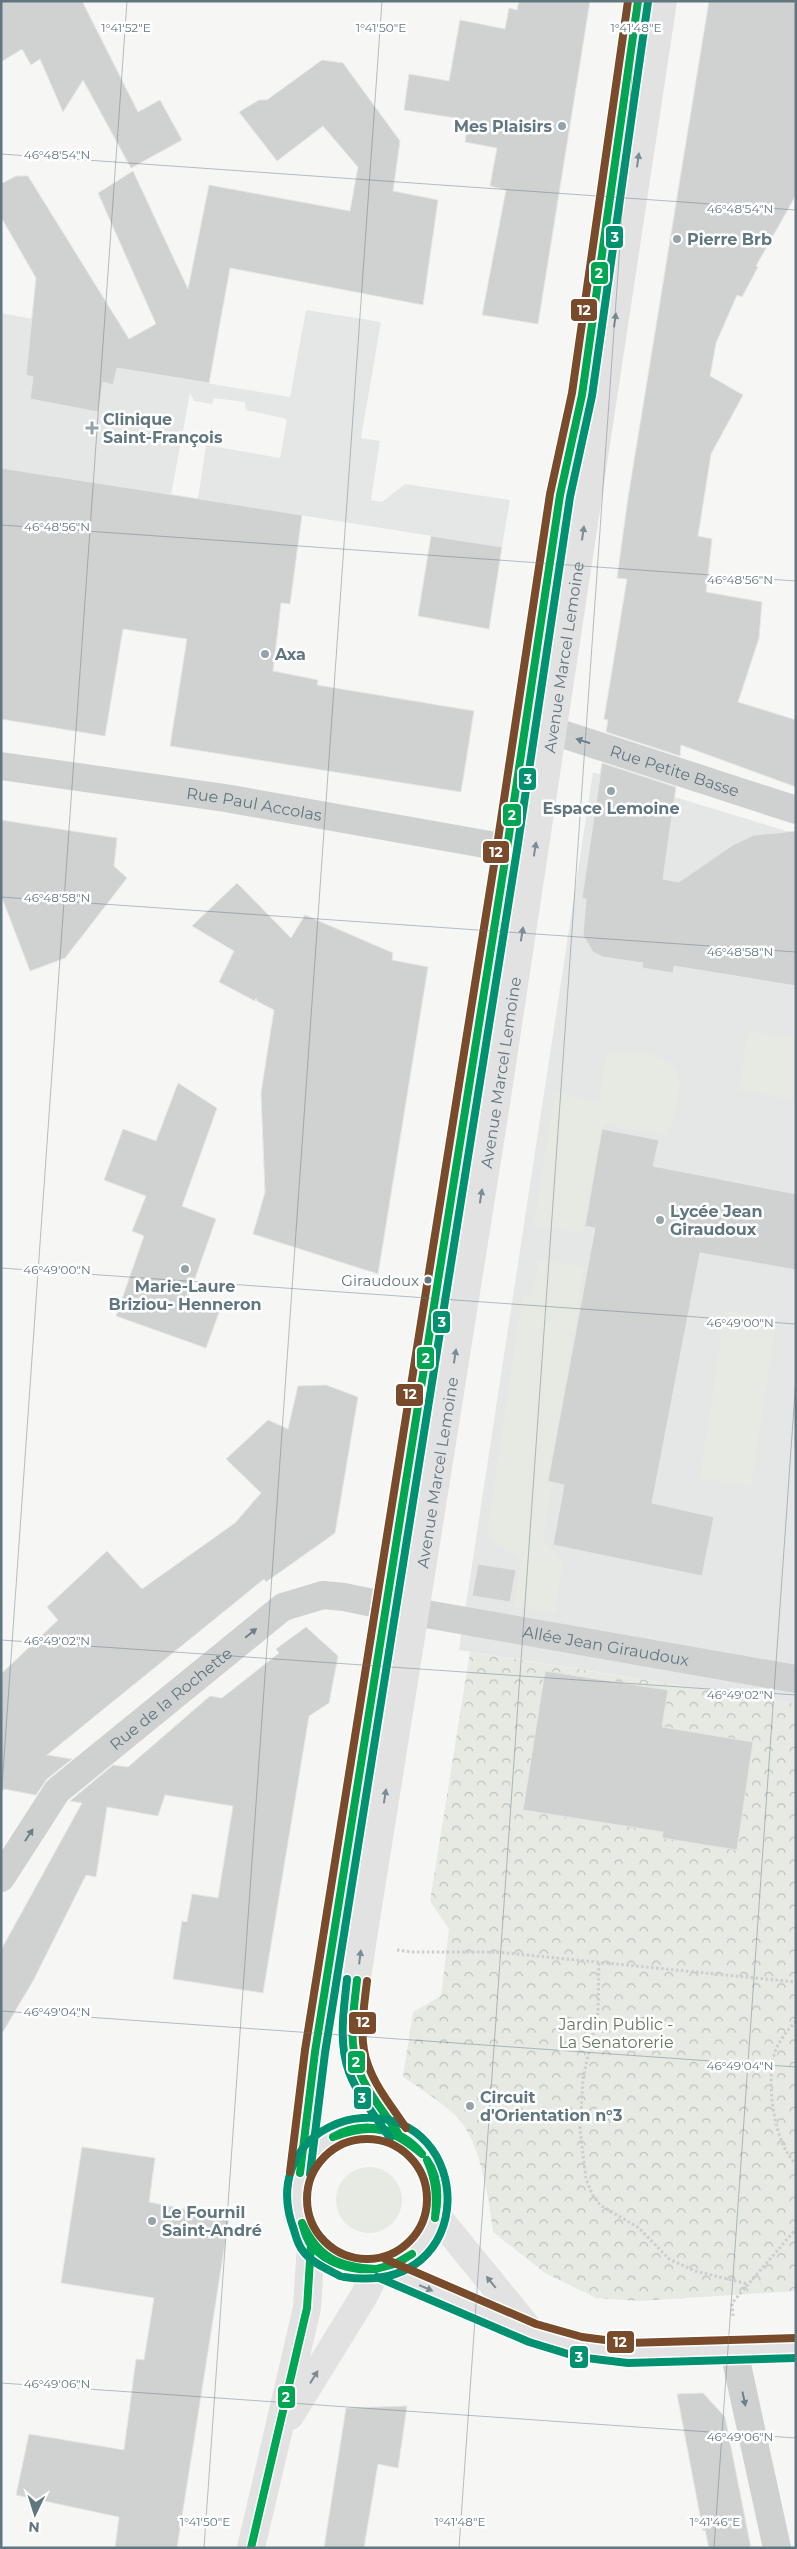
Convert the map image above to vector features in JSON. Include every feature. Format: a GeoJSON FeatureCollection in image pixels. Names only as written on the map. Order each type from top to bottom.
{"type":"FeatureCollection","features":[{"type":"Feature","properties":{"kind":"main road","name":"Avenue Marcel Lemoine"},"geometry":{"type":"LineString","coordinates":[[398,2133],[359,2069],[354,2053],[352,2023],[362,1944],[588,499],[598,361],[638,1]]}},
{"type":"Feature","properties":{"kind":"main road","name":"Avenue Marcel Lemoine"},"geometry":{"type":"LineString","coordinates":[[300,2173],[315,2052],[507,848],[560,495],[582,395],[598,361],[663,1]]}},
{"type":"Feature","properties":{"kind":"main road"},"geometry":{"type":"LineString","coordinates":[[560,495],[588,499]]}},
{"type":"Feature","properties":{"kind":"main road"},"geometry":{"type":"LineString","coordinates":[[375,2127],[398,2133],[415,2144],[428,2159],[436,2177],[437,2216],[429,2235],[416,2251],[400,2262],[379,2269],[363,2270],[345,2267],[329,2259],[311,2244],[297,2214],[296,2194],[300,2173],[312,2153],[330,2137],[352,2128],[375,2127]]}},
{"type":"Feature","properties":{"kind":"main road"},"geometry":{"type":"LineString","coordinates":[[437,2216],[532,2333]]}},
{"type":"Feature","properties":{"kind":"main road"},"geometry":{"type":"LineString","coordinates":[[251,2548],[307,2308],[311,2244]]}},
{"type":"Feature","properties":{"kind":"main road"},"geometry":{"type":"LineString","coordinates":[[379,2269],[532,2333],[580,2346],[628,2352],[734,2351],[796,2348]]}},
{"type":"Feature","properties":{"kind":"main road"},"geometry":{"type":"LineString","coordinates":[[279,2434],[379,2269]]}},
{"type":"Feature","properties":{"kind":"street","name":"Rue Petite Basse"},"geometry":{"type":"LineString","coordinates":[[553,731],[796,810]]}},
{"type":"Feature","properties":{"kind":"street","name":"Rue Paul Accolas"},"geometry":{"type":"LineString","coordinates":[[1,766],[224,798],[507,848]]}},
{"type":"Feature","properties":{"kind":"street","name":"Rue de la Rochette"},"geometry":{"type":"LineString","coordinates":[[2,1877],[57,1791],[283,1607],[324,1595],[344,1597],[386,1606]]}},
{"type":"Feature","properties":{"kind":"street","name":"Allée Jean Giraudoux"},"geometry":{"type":"LineString","coordinates":[[415,1612],[796,1679]]}},
{"type":"Feature","properties":{"kind":"street"},"geometry":{"type":"LineString","coordinates":[[734,2351],[777,2548]]}},
{"type":"Feature","properties":{"kind":"path"},"geometry":{"type":"LineString","coordinates":[[362,1944],[412,1952],[497,1952],[796,1982]]}},
{"type":"Feature","properties":{"kind":"path"},"geometry":{"type":"LineString","coordinates":[[599,1963],[598,2012],[583,2078],[580,2130],[584,2164],[592,2194],[600,2205],[640,2228],[668,2259],[695,2271],[748,2284]]}},
{"type":"Feature","properties":{"kind":"path"},"geometry":{"type":"LineString","coordinates":[[796,2021],[782,2038],[775,2051],[772,2092],[775,2120],[790,2159],[796,2164]]}},
{"type":"Feature","properties":{"kind":"path"},"geometry":{"type":"LineString","coordinates":[[734,2351],[732,2303],[796,2229]]}},
{"type":"Feature","properties":{"kind":"shaded area","name":"Clinique Saint-François"},"geometry":{"type":"Polygon","coordinates":[[[306,310],[381,322],[361,438],[380,441],[371,500],[382,502],[405,484],[510,500],[502,547],[198,499],[206,445],[280,458],[287,419],[246,410],[245,402],[214,398],[212,404],[194,401],[190,393],[171,495],[1,468],[1,313],[33,319],[26,375],[33,377],[30,399],[97,412],[103,382],[113,384],[116,368],[290,397],[306,310]]]}},
{"type":"Feature","properties":{"kind":"shaded area","name":"Lycée Jean Giraudoux"},"geometry":{"type":"Polygon","coordinates":[[[593,772],[796,834],[796,1704],[459,1650],[593,772]]]}},
{"type":"Feature","properties":{"kind":"green space"},"geometry":{"type":"Polygon","coordinates":[[[748,1031],[796,1039],[796,1100],[739,1090],[748,1031]]]}},
{"type":"Feature","properties":{"kind":"green space"},"geometry":{"type":"Polygon","coordinates":[[[615,1052],[654,1055],[671,1065],[676,1072],[679,1082],[678,1096],[668,1136],[605,1124],[582,1233],[534,1225],[555,1092],[598,1101],[606,1057],[615,1052]]]}},
{"type":"Feature","properties":{"kind":"green space"},"geometry":{"type":"Polygon","coordinates":[[[539,1260],[584,1266],[543,1540],[563,1560],[555,1613],[514,1607],[521,1561],[487,1535],[522,1297],[532,1297],[539,1260]]]}},
{"type":"Feature","properties":{"kind":"green space"},"geometry":{"type":"Polygon","coordinates":[[[725,1310],[777,1318],[751,1487],[700,1478],[725,1310]]]}},
{"type":"Feature","properties":{"kind":"green space","name":"Jardin Public - La Senatorerie"},"geometry":{"type":"Polygon","coordinates":[[[470,1652],[796,1704],[796,2291],[639,2301],[596,2298],[545,2273],[493,2232],[482,2170],[471,2139],[464,2126],[444,2105],[403,2077],[413,2012],[441,1996],[449,1929],[430,1901],[470,1652]]]}},
{"type":"Feature","properties":{"kind":"green space"},"geometry":{"type":"Polygon","coordinates":[[[369,2167],[382,2170],[392,2177],[399,2187],[402,2200],[399,2213],[392,2223],[382,2230],[369,2233],[356,2230],[346,2223],[339,2213],[336,2200],[339,2187],[346,2177],[356,2170],[369,2167]]]}},
{"type":"Feature","properties":{"kind":"building"},"geometry":{"type":"Polygon","coordinates":[[[1,1],[82,1],[138,112],[160,100],[182,140],[131,168],[83,80],[63,112],[40,59],[31,65],[22,49],[1,62],[1,1]]]}},
{"type":"Feature","properties":{"kind":"building"},"geometry":{"type":"Polygon","coordinates":[[[519,1],[590,1],[538,324],[482,315],[506,190],[490,186],[497,148],[465,142],[468,120],[404,110],[409,74],[449,81],[460,20],[505,29],[509,8],[517,10],[519,1]]]}},
{"type":"Feature","properties":{"kind":"building"},"geometry":{"type":"Polygon","coordinates":[[[709,1],[796,1],[796,195],[756,266],[758,267],[742,297],[737,295],[716,343],[710,376],[743,395],[711,454],[698,536],[712,539],[706,592],[762,602],[759,638],[738,702],[796,720],[796,787],[681,745],[680,756],[606,732],[608,720],[604,719],[627,579],[617,578],[628,498],[709,1]]]}},
{"type":"Feature","properties":{"kind":"building"},"geometry":{"type":"Polygon","coordinates":[[[322,60],[343,63],[400,141],[393,191],[438,200],[423,305],[230,268],[209,383],[117,368],[113,385],[103,382],[98,412],[30,399],[33,377],[26,375],[36,278],[1,217],[1,184],[16,176],[28,176],[129,339],[156,324],[98,193],[133,171],[188,289],[209,185],[350,211],[358,167],[323,126],[277,161],[239,112],[259,100],[267,100],[322,60]]]}},
{"type":"Feature","properties":{"kind":"building"},"geometry":{"type":"Polygon","coordinates":[[[1,468],[302,515],[290,604],[281,603],[273,671],[318,680],[317,685],[474,711],[461,792],[170,746],[187,639],[123,629],[105,736],[1,719],[1,468]]]}},
{"type":"Feature","properties":{"kind":"building"},"geometry":{"type":"Polygon","coordinates":[[[431,536],[502,547],[489,629],[418,616],[431,536]]]}},
{"type":"Feature","properties":{"kind":"building"},"geometry":{"type":"Polygon","coordinates":[[[602,763],[676,787],[663,879],[679,882],[733,845],[754,835],[796,831],[796,986],[674,966],[673,973],[642,968],[643,963],[603,957],[593,952],[583,935],[586,899],[582,898],[602,763]]]}},
{"type":"Feature","properties":{"kind":"building"},"geometry":{"type":"Polygon","coordinates":[[[1,820],[117,838],[114,866],[127,878],[65,958],[30,971],[1,895],[1,820]]]}},
{"type":"Feature","properties":{"kind":"building"},"geometry":{"type":"Polygon","coordinates":[[[237,883],[291,938],[305,915],[393,953],[392,960],[428,967],[378,1274],[253,1234],[265,1192],[261,1093],[274,1010],[257,1001],[256,998],[255,1001],[219,982],[234,951],[192,926],[237,883]]]}},
{"type":"Feature","properties":{"kind":"building"},"geometry":{"type":"Polygon","coordinates":[[[178,1083],[217,1108],[182,1206],[216,1219],[188,1298],[220,1310],[206,1348],[116,1316],[144,1236],[132,1231],[146,1196],[104,1180],[123,1129],[156,1141],[178,1083]]]}},
{"type":"Feature","properties":{"kind":"building"},"geometry":{"type":"Polygon","coordinates":[[[602,1129],[659,1140],[653,1166],[796,1194],[796,1270],[700,1253],[652,1503],[714,1517],[702,1576],[553,1545],[564,1485],[548,1481],[595,1228],[585,1226],[602,1129]]]}},
{"type":"Feature","properties":{"kind":"building"},"geometry":{"type":"Polygon","coordinates":[[[326,1385],[358,1397],[335,1533],[266,1582],[264,1579],[47,1755],[72,1759],[47,1779],[36,1795],[4,1789],[1,1792],[1,1674],[58,1620],[47,1607],[107,1551],[142,1589],[235,1523],[261,1493],[226,1459],[268,1420],[288,1429],[298,1386],[326,1385]]]}},
{"type":"Feature","properties":{"kind":"building"},"geometry":{"type":"Polygon","coordinates":[[[478,1564],[516,1570],[510,1602],[472,1596],[478,1564]]]}},
{"type":"Feature","properties":{"kind":"building"},"geometry":{"type":"Polygon","coordinates":[[[306,1627],[338,1656],[329,1703],[309,1716],[263,1993],[173,1979],[182,1921],[187,1922],[192,1894],[218,1898],[233,1806],[165,1795],[158,1816],[107,1807],[96,1877],[86,1875],[33,1981],[1,2035],[1,1950],[82,1803],[70,1801],[113,1765],[128,1767],[210,1696],[222,1698],[279,1653],[276,1649],[306,1627]]]}},
{"type":"Feature","properties":{"kind":"building"},"geometry":{"type":"Polygon","coordinates":[[[545,1671],[668,1690],[662,1727],[753,1742],[737,1850],[662,1838],[663,1832],[523,1810],[545,1671]]]}},
{"type":"Feature","properties":{"kind":"building"},"geometry":{"type":"Polygon","coordinates":[[[82,2147],[155,2158],[149,2202],[229,2218],[177,2548],[115,2548],[119,2517],[16,2495],[29,2434],[124,2450],[136,2359],[144,2360],[154,2298],[61,2283],[82,2147]]]}},
{"type":"Feature","properties":{"kind":"building"},"geometry":{"type":"Polygon","coordinates":[[[703,2393],[725,2417],[751,2548],[709,2548],[705,2530],[703,2531],[677,2394],[703,2393]]]}},
{"type":"Feature","properties":{"kind":"building"},"geometry":{"type":"Polygon","coordinates":[[[407,2406],[398,2468],[378,2464],[364,2548],[324,2548],[346,2408],[407,2406]]]}},
{"type":"Feature","properties":{"kind":"transit line","name":"12"},"geometry":{"type":"LineString","coordinates":[[290,2172],[305,2050],[497,846],[550,494],[572,393],[628,1]]}},
{"type":"Feature","properties":{"kind":"transit line","name":"2"},"geometry":{"type":"LineString","coordinates":[[300,2173],[315,2052],[507,848],[560,495],[582,395],[638,1]]}},
{"type":"Feature","properties":{"kind":"transit line","name":"3"},"geometry":{"type":"LineString","coordinates":[[310,2174],[325,2053],[517,850],[570,497],[592,396],[648,2]]}},
{"type":"Feature","properties":{"kind":"transit line","name":"3"},"geometry":{"type":"LineString","coordinates":[[347,1979],[343,2014],[346,2061],[357,2089],[390,2138]]}},
{"type":"Feature","properties":{"kind":"transit line","name":"2"},"geometry":{"type":"LineString","coordinates":[[357,1980],[352,2035],[355,2057],[361,2077],[398,2133]]}},
{"type":"Feature","properties":{"kind":"transit line","name":"12"},"geometry":{"type":"LineString","coordinates":[[367,1981],[362,2034],[365,2055],[375,2082],[406,2128]]}},
{"type":"Feature","properties":{"kind":"transit line","name":"3"},"geometry":{"type":"LineString","coordinates":[[340,2276],[311,2259],[298,2244],[290,2219],[287,2198],[287,2188],[292,2168],[308,2142],[322,2131],[338,2123],[362,2118],[400,2124],[427,2143],[443,2171],[448,2202],[440,2234],[421,2260],[389,2276],[344,2277]]}},
{"type":"Feature","properties":{"kind":"transit line","name":"2"},"geometry":{"type":"LineString","coordinates":[[333,2137],[357,2128],[381,2129],[393,2132],[403,2138],[422,2154]]}},
{"type":"Feature","properties":{"kind":"transit line","name":"2"},"geometry":{"type":"LineString","coordinates":[[333,2137],[359,2130],[381,2130],[401,2138],[422,2154]]}},
{"type":"Feature","properties":{"kind":"transit line","name":"12"},"geometry":{"type":"LineString","coordinates":[[367,2139],[390,2143],[410,2156],[423,2176],[427,2199],[423,2222],[410,2242],[390,2255],[367,2259],[344,2255],[324,2242],[311,2222],[307,2199],[311,2176],[324,2156],[344,2143],[367,2139]]}},
{"type":"Feature","properties":{"kind":"transit line","name":"2"},"geometry":{"type":"LineString","coordinates":[[427,2160],[434,2173],[437,2188],[435,2218]]}},
{"type":"Feature","properties":{"kind":"transit line","name":"2"},"geometry":{"type":"LineString","coordinates":[[427,2160],[435,2188],[435,2218]]}},
{"type":"Feature","properties":{"kind":"transit line","name":"2"},"geometry":{"type":"LineString","coordinates":[[302,2223],[315,2245],[331,2258],[351,2266],[376,2269]]}},
{"type":"Feature","properties":{"kind":"transit line","name":"2"},"geometry":{"type":"LineString","coordinates":[[302,2223],[309,2243],[324,2257],[349,2267],[376,2269]]}},
{"type":"Feature","properties":{"kind":"transit line","name":"2"},"geometry":{"type":"LineString","coordinates":[[251,2548],[307,2308],[311,2244]]}},
{"type":"Feature","properties":{"kind":"transit line","name":"2"},"geometry":{"type":"LineString","coordinates":[[376,2269],[395,2264],[412,2254]]}},
{"type":"Feature","properties":{"kind":"transit line","name":"2"},"geometry":{"type":"LineString","coordinates":[[376,2269],[398,2263],[412,2254]]}},
{"type":"Feature","properties":{"kind":"transit line","name":"12"},"geometry":{"type":"LineString","coordinates":[[385,2259],[536,2324],[582,2337],[628,2343],[796,2338]]}},
{"type":"Feature","properties":{"kind":"transit line","name":"3"},"geometry":{"type":"LineString","coordinates":[[377,2277],[529,2342],[578,2357],[628,2363],[796,2358]]}},
{"type":"Feature","properties":{"kind":"place","name":"Mes Plaisirs"},"geometry":{"type":"Point","coordinates":[562,126]}},
{"type":"Feature","properties":{"kind":"place","name":"Pierre Brb"},"geometry":{"type":"Point","coordinates":[677,239]}},
{"type":"Feature","properties":{"kind":"place","name":"Clinique Saint-François"},"geometry":{"type":"Point","coordinates":[92,428]}},
{"type":"Feature","properties":{"kind":"place","name":"Axa"},"geometry":{"type":"Point","coordinates":[265,654]}},
{"type":"Feature","properties":{"kind":"place","name":"Espace Lemoine"},"geometry":{"type":"Point","coordinates":[611,791]}},
{"type":"Feature","properties":{"kind":"place","name":"Lycée Jean Giraudoux"},"geometry":{"type":"Point","coordinates":[660,1220]}},
{"type":"Feature","properties":{"kind":"place","name":"Marie-Laure Briziou- Henneron"},"geometry":{"type":"Point","coordinates":[185,1269]}},
{"type":"Feature","properties":{"kind":"place","name":"Giraudoux"},"geometry":{"type":"Point","coordinates":[428,1280]}},
{"type":"Feature","properties":{"kind":"place","name":"Circuit d'Orientation n°3"},"geometry":{"type":"Point","coordinates":[470,2106]}},
{"type":"Feature","properties":{"kind":"place","name":"Le Fournil Saint-André"},"geometry":{"type":"Point","coordinates":[152,2221]}}]}
